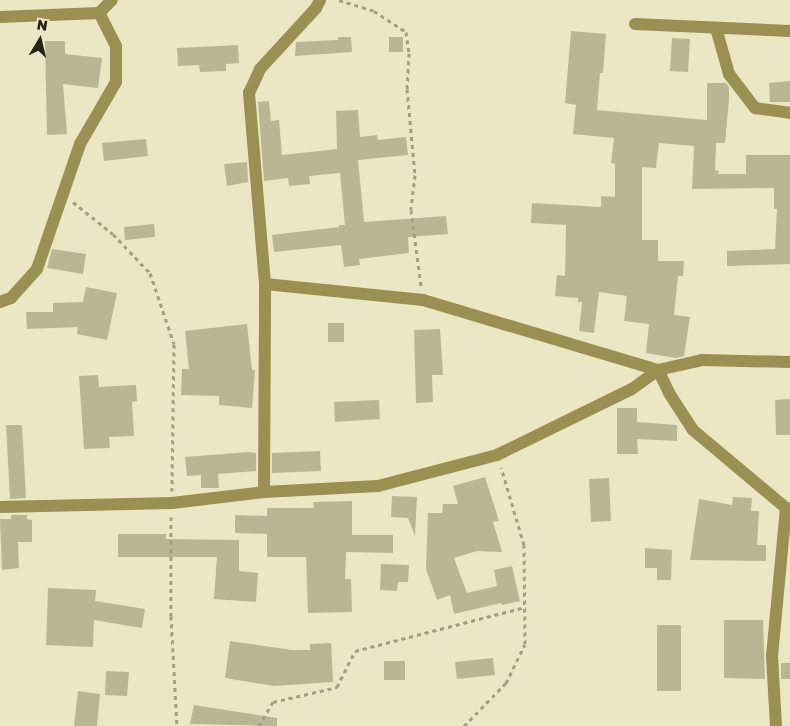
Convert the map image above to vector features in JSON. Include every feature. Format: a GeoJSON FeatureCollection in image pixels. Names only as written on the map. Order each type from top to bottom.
{"type":"FeatureCollection","features":[{"type":"Feature","properties":{"kind":"street"},"geometry":{"type":"LineString","coordinates":[[0,17],[99,14],[112,0]]}},
{"type":"Feature","properties":{"kind":"street"},"geometry":{"type":"LineString","coordinates":[[264,492],[265,284],[249,93],[260,69],[316,8],[320,0]]}},
{"type":"Feature","properties":{"kind":"street"},"geometry":{"type":"LineString","coordinates":[[0,302],[10,298],[37,269],[80,144],[116,82],[116,46],[99,14]]}},
{"type":"Feature","properties":{"kind":"street"},"geometry":{"type":"LineString","coordinates":[[635,24],[790,30]]}},
{"type":"Feature","properties":{"kind":"street"},"geometry":{"type":"LineString","coordinates":[[716,28],[729,74],[755,108],[790,113]]}},
{"type":"Feature","properties":{"kind":"street"},"geometry":{"type":"LineString","coordinates":[[265,284],[423,300],[658,370],[669,393],[693,430],[788,508],[772,656],[776,726]]}},
{"type":"Feature","properties":{"kind":"street"},"geometry":{"type":"LineString","coordinates":[[0,506],[172,503],[264,492],[378,486],[497,454],[632,389],[658,370],[702,360],[790,362]]}},
{"type":"Feature","properties":{"kind":"path"},"geometry":{"type":"LineString","coordinates":[[339,0],[374,11],[406,32],[409,53],[407,89],[415,175],[411,210],[423,300]]}},
{"type":"Feature","properties":{"kind":"path"},"geometry":{"type":"LineString","coordinates":[[62,193],[113,234],[150,273],[174,344],[170,616],[177,726]]}},
{"type":"Feature","properties":{"kind":"path"},"geometry":{"type":"LineString","coordinates":[[464,726],[506,683],[525,644],[524,545],[497,454]]}},
{"type":"Feature","properties":{"kind":"path"},"geometry":{"type":"LineString","coordinates":[[259,726],[272,702],[337,687],[355,651],[525,607]]}},
{"type":"Feature","properties":{"kind":"building"},"geometry":{"type":"Polygon","coordinates":[[[571,31],[606,34],[603,73],[600,73],[597,110],[707,120],[707,83],[726,83],[729,87],[729,100],[725,143],[716,143],[715,170],[719,171],[718,174],[746,174],[746,155],[790,155],[790,264],[727,266],[727,251],[775,249],[777,209],[774,209],[774,188],[692,189],[694,146],[659,143],[656,168],[642,167],[642,240],[658,240],[658,261],[684,261],[683,276],[678,276],[674,315],[690,317],[684,356],[676,358],[646,353],[649,324],[624,321],[627,296],[599,292],[594,333],[579,331],[582,302],[578,302],[578,298],[555,296],[557,275],[565,276],[566,225],[531,223],[532,203],[601,207],[601,196],[615,197],[615,164],[611,163],[614,138],[573,134],[576,105],[565,103],[571,31]]]}},
{"type":"Feature","properties":{"kind":"building"},"geometry":{"type":"Polygon","coordinates":[[[338,37],[351,37],[352,52],[295,56],[296,42],[338,40],[338,37]]]}},
{"type":"Feature","properties":{"kind":"building"},"geometry":{"type":"Polygon","coordinates":[[[389,37],[403,37],[403,52],[389,52],[389,37]]]}},
{"type":"Feature","properties":{"kind":"building"},"geometry":{"type":"Polygon","coordinates":[[[672,38],[690,39],[688,72],[670,71],[672,38]]]}},
{"type":"Feature","properties":{"kind":"building"},"geometry":{"type":"Polygon","coordinates":[[[45,41],[65,41],[65,54],[102,58],[98,88],[63,84],[67,134],[47,135],[45,41]]]}},
{"type":"Feature","properties":{"kind":"building"},"geometry":{"type":"Polygon","coordinates":[[[238,45],[239,63],[226,64],[226,71],[200,72],[199,65],[178,66],[177,48],[238,45]]]}},
{"type":"Feature","properties":{"kind":"building"},"geometry":{"type":"Polygon","coordinates":[[[790,81],[790,102],[770,102],[769,83],[790,81]]]}},
{"type":"Feature","properties":{"kind":"building"},"geometry":{"type":"Polygon","coordinates":[[[269,101],[271,121],[279,120],[282,155],[337,149],[336,111],[358,110],[360,137],[377,135],[378,140],[406,137],[408,155],[358,160],[364,222],[446,216],[448,234],[408,237],[409,253],[359,259],[360,265],[344,267],[341,245],[274,252],[272,235],[345,225],[340,173],[309,176],[310,184],[289,186],[288,178],[264,181],[258,102],[269,101]]]}},
{"type":"Feature","properties":{"kind":"building"},"geometry":{"type":"Polygon","coordinates":[[[146,139],[148,156],[104,161],[102,143],[146,139]]]}},
{"type":"Feature","properties":{"kind":"building"},"geometry":{"type":"Polygon","coordinates":[[[247,162],[248,182],[227,186],[224,164],[247,162]]]}},
{"type":"Feature","properties":{"kind":"building"},"geometry":{"type":"Polygon","coordinates":[[[154,224],[155,237],[125,240],[124,227],[154,224]]]}},
{"type":"Feature","properties":{"kind":"building"},"geometry":{"type":"Polygon","coordinates":[[[52,249],[86,254],[83,274],[47,268],[52,249]]]}},
{"type":"Feature","properties":{"kind":"building"},"geometry":{"type":"Polygon","coordinates":[[[86,287],[117,293],[107,340],[77,334],[78,327],[27,329],[26,312],[53,312],[53,303],[83,302],[86,287]]]}},
{"type":"Feature","properties":{"kind":"building"},"geometry":{"type":"Polygon","coordinates":[[[328,323],[344,323],[344,342],[328,342],[328,323]]]}},
{"type":"Feature","properties":{"kind":"building"},"geometry":{"type":"Polygon","coordinates":[[[247,324],[252,370],[255,370],[252,408],[219,405],[219,396],[181,395],[182,369],[189,369],[185,331],[247,324]]]}},
{"type":"Feature","properties":{"kind":"building"},"geometry":{"type":"Polygon","coordinates":[[[440,329],[443,375],[432,375],[433,402],[416,403],[414,330],[440,329]]]}},
{"type":"Feature","properties":{"kind":"building"},"geometry":{"type":"Polygon","coordinates":[[[98,375],[99,387],[136,385],[137,401],[132,402],[134,436],[109,437],[110,448],[84,449],[79,376],[98,375]]]}},
{"type":"Feature","properties":{"kind":"building"},"geometry":{"type":"Polygon","coordinates":[[[790,399],[790,435],[776,435],[775,400],[790,399]]]}},
{"type":"Feature","properties":{"kind":"building"},"geometry":{"type":"Polygon","coordinates":[[[379,400],[380,419],[335,422],[334,402],[379,400]]]}},
{"type":"Feature","properties":{"kind":"building"},"geometry":{"type":"Polygon","coordinates":[[[617,408],[637,408],[637,422],[677,425],[677,441],[637,439],[638,454],[617,454],[617,408]]]}},
{"type":"Feature","properties":{"kind":"building"},"geometry":{"type":"Polygon","coordinates":[[[6,425],[22,425],[26,498],[10,499],[6,425]]]}},
{"type":"Feature","properties":{"kind":"building"},"geometry":{"type":"Polygon","coordinates":[[[320,451],[321,471],[272,473],[272,453],[320,451]]]}},
{"type":"Feature","properties":{"kind":"building"},"geometry":{"type":"Polygon","coordinates":[[[256,453],[256,471],[218,474],[219,488],[201,488],[201,475],[187,476],[185,457],[256,453]]]}},
{"type":"Feature","properties":{"kind":"building"},"geometry":{"type":"Polygon","coordinates":[[[485,477],[499,521],[493,522],[502,552],[477,551],[454,558],[467,593],[497,586],[494,570],[512,566],[520,601],[502,605],[501,603],[454,614],[450,595],[437,600],[426,569],[428,513],[442,513],[443,504],[458,504],[453,486],[485,477]]]}},
{"type":"Feature","properties":{"kind":"building"},"geometry":{"type":"Polygon","coordinates":[[[609,478],[611,521],[591,522],[589,479],[609,478]]]}},
{"type":"Feature","properties":{"kind":"building"},"geometry":{"type":"Polygon","coordinates":[[[392,496],[417,497],[415,536],[408,518],[391,517],[392,496]]]}},
{"type":"Feature","properties":{"kind":"building"},"geometry":{"type":"Polygon","coordinates":[[[733,497],[752,498],[751,511],[759,511],[757,545],[766,545],[766,561],[690,560],[699,499],[732,505],[733,497]]]}},
{"type":"Feature","properties":{"kind":"building"},"geometry":{"type":"Polygon","coordinates":[[[352,501],[352,535],[393,535],[393,553],[346,552],[345,579],[351,579],[352,612],[308,613],[306,557],[267,557],[267,534],[235,533],[235,515],[267,516],[267,508],[314,508],[313,502],[352,501]]]}},
{"type":"Feature","properties":{"kind":"building"},"geometry":{"type":"Polygon","coordinates":[[[11,515],[27,515],[27,519],[32,520],[32,542],[18,542],[19,568],[2,570],[0,519],[11,519],[11,515]]]}},
{"type":"Feature","properties":{"kind":"building"},"geometry":{"type":"Polygon","coordinates":[[[118,534],[166,534],[166,539],[239,540],[239,571],[258,573],[256,602],[214,599],[217,557],[118,557],[118,534]]]}},
{"type":"Feature","properties":{"kind":"building"},"geometry":{"type":"Polygon","coordinates":[[[645,548],[672,550],[671,580],[657,580],[657,568],[645,568],[645,548]]]}},
{"type":"Feature","properties":{"kind":"building"},"geometry":{"type":"Polygon","coordinates":[[[381,564],[409,565],[408,582],[398,582],[397,591],[380,590],[381,564]]]}},
{"type":"Feature","properties":{"kind":"building"},"geometry":{"type":"Polygon","coordinates":[[[48,588],[96,590],[95,601],[145,609],[142,628],[94,620],[93,647],[46,645],[48,588]]]}},
{"type":"Feature","properties":{"kind":"building"},"geometry":{"type":"Polygon","coordinates":[[[724,620],[763,620],[765,679],[724,678],[724,620]]]}},
{"type":"Feature","properties":{"kind":"building"},"geometry":{"type":"Polygon","coordinates":[[[657,625],[681,625],[681,691],[657,691],[657,625]]]}},
{"type":"Feature","properties":{"kind":"building"},"geometry":{"type":"Polygon","coordinates":[[[230,641],[292,650],[310,650],[310,644],[331,643],[333,682],[274,686],[225,678],[230,641]]]}},
{"type":"Feature","properties":{"kind":"building"},"geometry":{"type":"Polygon","coordinates":[[[493,658],[495,675],[457,679],[455,662],[493,658]]]}},
{"type":"Feature","properties":{"kind":"building"},"geometry":{"type":"Polygon","coordinates":[[[384,661],[405,661],[405,680],[384,680],[384,661]]]}},
{"type":"Feature","properties":{"kind":"building"},"geometry":{"type":"Polygon","coordinates":[[[781,663],[790,663],[790,679],[781,679],[781,663]]]}},
{"type":"Feature","properties":{"kind":"building"},"geometry":{"type":"Polygon","coordinates":[[[106,671],[129,672],[127,696],[105,695],[106,671]]]}},
{"type":"Feature","properties":{"kind":"building"},"geometry":{"type":"Polygon","coordinates":[[[78,691],[100,694],[97,726],[74,726],[78,691]]]}},
{"type":"Feature","properties":{"kind":"building"},"geometry":{"type":"Polygon","coordinates":[[[194,705],[277,718],[277,726],[190,724],[194,705]]]}}]}
